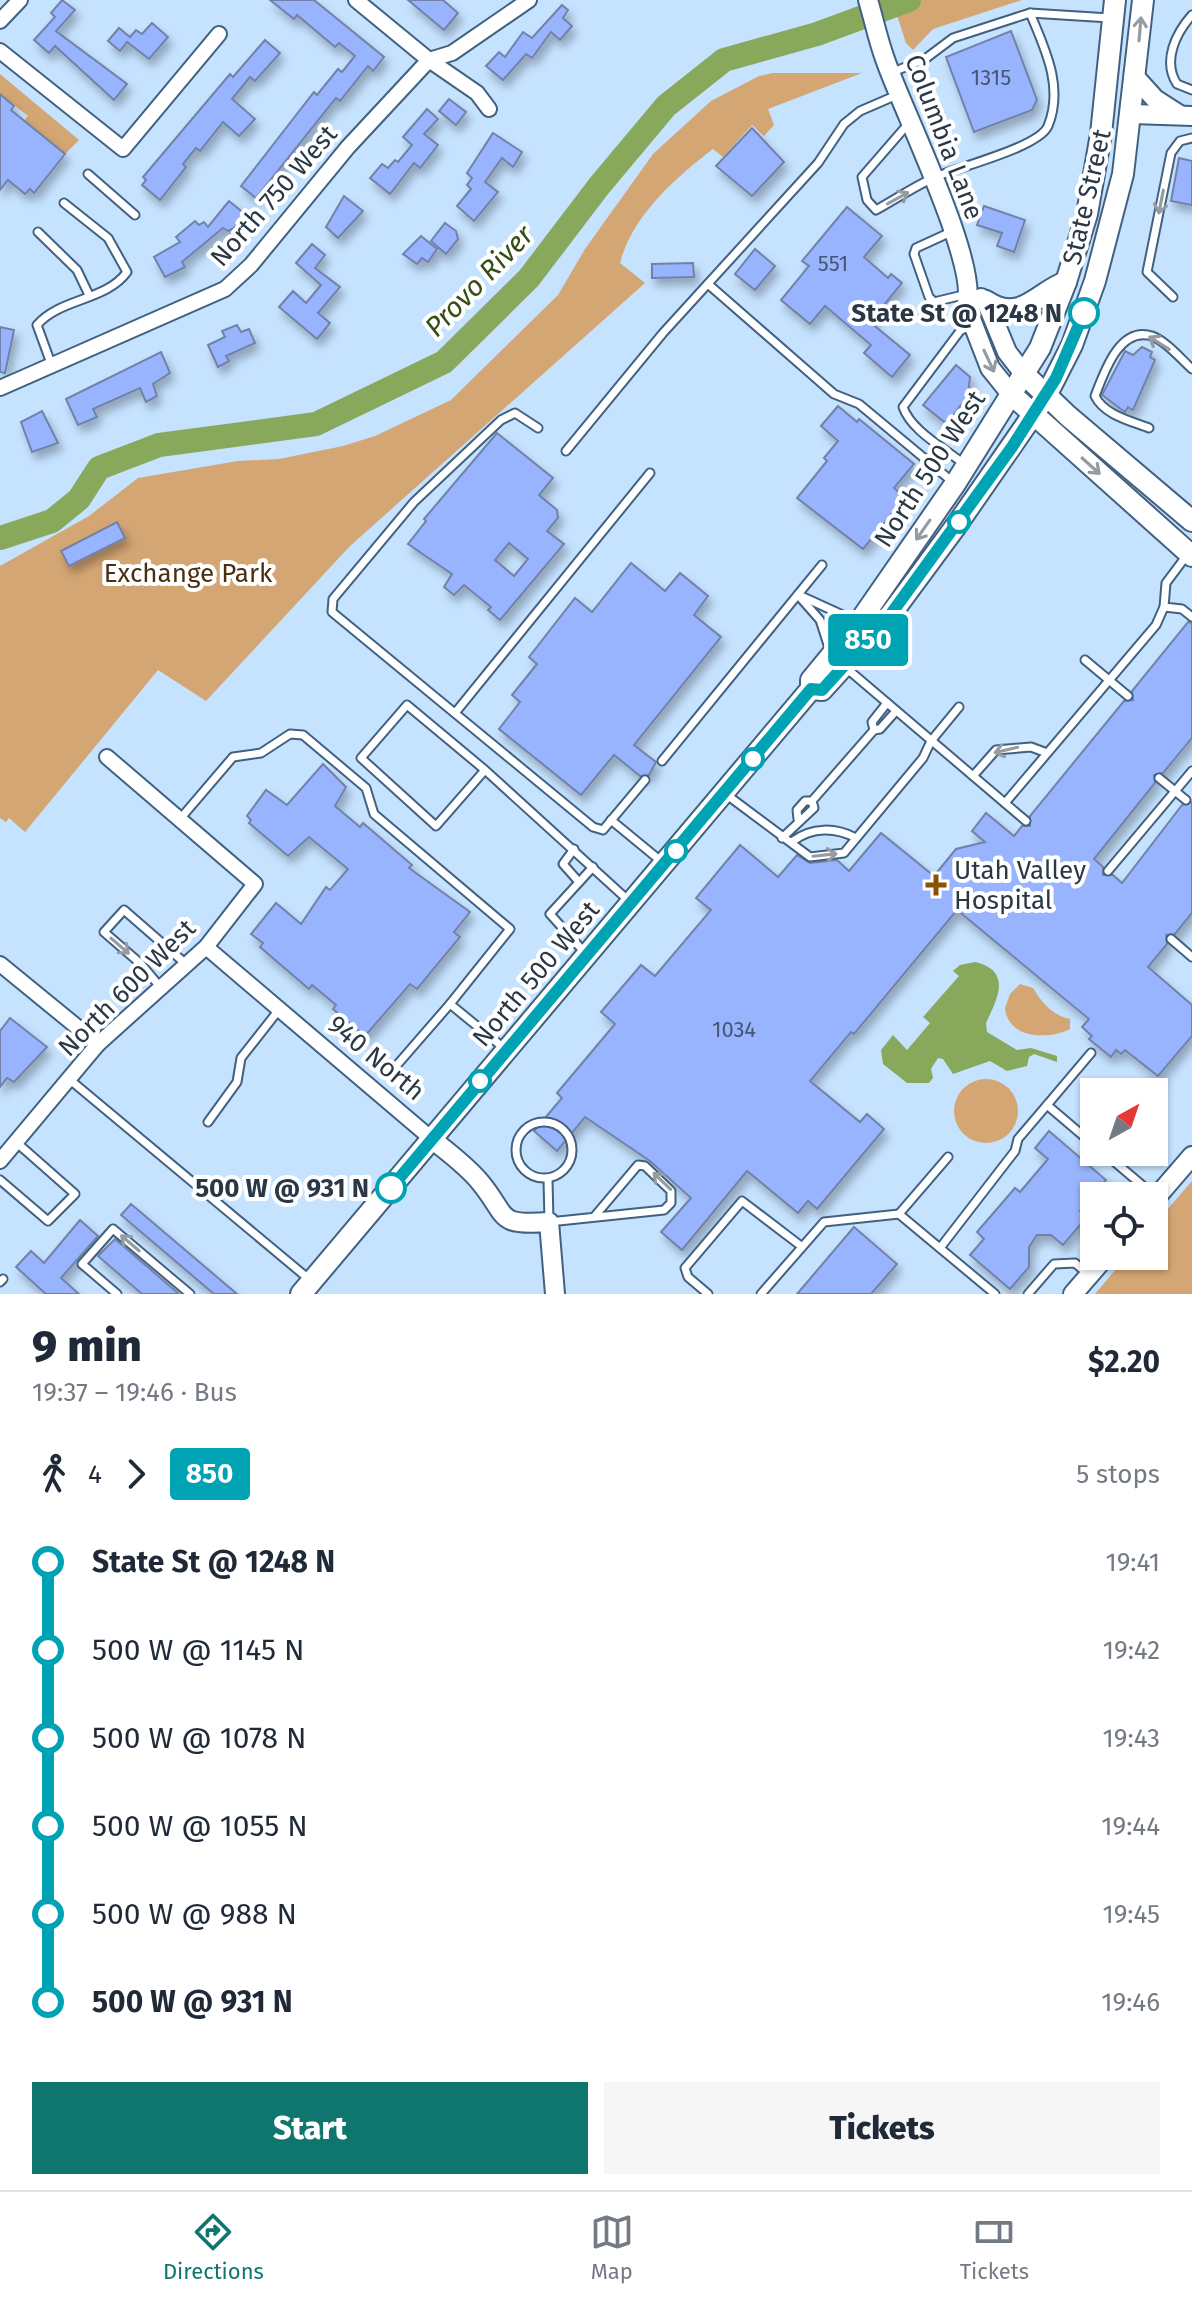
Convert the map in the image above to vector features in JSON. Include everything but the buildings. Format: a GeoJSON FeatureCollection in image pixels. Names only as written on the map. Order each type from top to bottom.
{"type":"FeatureCollection","features":[{"type":"Feature","properties":{"kind":"main road","name":"Columbia Lane"},"geometry":{"type":"LineString","coordinates":[[868,0],[888,66],[979,297],[1007,352],[1024,374]]}},
{"type":"Feature","properties":{"kind":"main road","name":"State Street"},"geometry":{"type":"LineString","coordinates":[[1033,415],[1072,345],[1115,211],[1132,114],[1143,0]]}},
{"type":"Feature","properties":{"kind":"main road","name":"State Street"},"geometry":{"type":"LineString","coordinates":[[1011,394],[1040,348],[1066,282],[1087,214],[1114,9]]}},
{"type":"Feature","properties":{"kind":"main road"},"geometry":{"type":"LineString","coordinates":[[1107,77],[1122,106],[1132,114],[1186,116]]}},
{"type":"Feature","properties":{"kind":"main road"},"geometry":{"type":"LineString","coordinates":[[1136,78],[1155,99],[1186,116]]}},
{"type":"Feature","properties":{"kind":"main road"},"geometry":{"type":"LineString","coordinates":[[979,297],[1004,310],[1024,309],[1066,282]]}},
{"type":"Feature","properties":{"kind":"main road","name":"Columbia Lane"},"geometry":{"type":"LineString","coordinates":[[979,297],[966,306],[990,368],[1011,394]]}},
{"type":"Feature","properties":{"kind":"main road"},"geometry":{"type":"LineString","coordinates":[[1024,374],[1192,521]]}},
{"type":"Feature","properties":{"kind":"main road"},"geometry":{"type":"LineString","coordinates":[[1011,394],[1190,555]]}},
{"type":"Feature","properties":{"kind":"main road","name":"North 500 West"},"geometry":{"type":"LineString","coordinates":[[306,1288],[811,689],[822,690],[862,618],[967,466],[1011,394]]}},
{"type":"Feature","properties":{"kind":"main road","name":"North 500 West"},"geometry":{"type":"LineString","coordinates":[[837,661],[891,614],[1033,415]]}},
{"type":"Feature","properties":{"kind":"main road","name":"940 North"},"geometry":{"type":"LineString","coordinates":[[433,1140],[475,1176],[503,1217],[517,1223],[549,1222]]}},
{"type":"Feature","properties":{"kind":"main road"},"geometry":{"type":"LineString","coordinates":[[1168,1184],[1192,1156]]}},
{"type":"Feature","properties":{"kind":"main road"},"geometry":{"type":"LineString","coordinates":[[549,1222],[555,1294]]}},
{"type":"Feature","properties":{"kind":"main road"},"geometry":{"type":"LineString","coordinates":[[1073,1294],[1093,1270]]}},
{"type":"Feature","properties":{"kind":"street"},"geometry":{"type":"LineString","coordinates":[[0,21],[20,0]]}},
{"type":"Feature","properties":{"kind":"street"},"geometry":{"type":"LineString","coordinates":[[356,0],[429,60],[477,93],[489,109]]}},
{"type":"Feature","properties":{"kind":"street"},"geometry":{"type":"LineString","coordinates":[[429,60],[452,53],[529,0]]}},
{"type":"Feature","properties":{"kind":"street"},"geometry":{"type":"LineString","coordinates":[[0,51],[123,149],[219,34]]}},
{"type":"Feature","properties":{"kind":"street","name":"North 750 West"},"geometry":{"type":"LineString","coordinates":[[0,388],[225,289],[251,265],[348,147],[429,60]]}},
{"type":"Feature","properties":{"kind":"street"},"geometry":{"type":"LineString","coordinates":[[107,757],[180,819]]}},
{"type":"Feature","properties":{"kind":"street","name":"North 600 West"},"geometry":{"type":"LineString","coordinates":[[2,1156],[98,1044],[206,947],[255,884],[180,819]]}},
{"type":"Feature","properties":{"kind":"street","name":"940 North"},"geometry":{"type":"LineString","coordinates":[[206,947],[433,1140]]}},
{"type":"Feature","properties":{"kind":"street"},"geometry":{"type":"LineString","coordinates":[[0,964],[98,1044]]}},
{"type":"Feature","properties":{"kind":"lane"},"geometry":{"type":"LineString","coordinates":[[888,66],[925,59],[953,38],[1030,13],[1114,9]]}},
{"type":"Feature","properties":{"kind":"lane"},"geometry":{"type":"LineString","coordinates":[[910,122],[882,150],[862,177],[867,200],[876,210],[932,178],[993,158],[1036,137],[1049,125],[1055,73],[1030,13]]}},
{"type":"Feature","properties":{"kind":"lane"},"geometry":{"type":"LineString","coordinates":[[1192,15],[1175,37],[1170,69],[1177,84],[1192,90]]}},
{"type":"Feature","properties":{"kind":"lane"},"geometry":{"type":"LineString","coordinates":[[566,451],[708,284],[818,163],[844,124],[860,111],[899,94]]}},
{"type":"Feature","properties":{"kind":"lane"},"geometry":{"type":"LineString","coordinates":[[1173,297],[1147,272],[1171,153],[1180,141],[1192,138]]}},
{"type":"Feature","properties":{"kind":"lane"},"geometry":{"type":"LineString","coordinates":[[88,174],[135,215]]}},
{"type":"Feature","properties":{"kind":"lane"},"geometry":{"type":"LineString","coordinates":[[52,366],[37,325],[48,312],[119,283],[127,272],[108,238],[64,203]]}},
{"type":"Feature","properties":{"kind":"lane"},"geometry":{"type":"LineString","coordinates":[[953,231],[916,248],[914,254],[929,297],[934,302],[979,297]]}},
{"type":"Feature","properties":{"kind":"lane"},"geometry":{"type":"LineString","coordinates":[[38,232],[77,270],[89,295]]}},
{"type":"Feature","properties":{"kind":"lane"},"geometry":{"type":"LineString","coordinates":[[708,284],[834,394],[859,404],[955,484]]}},
{"type":"Feature","properties":{"kind":"lane"},"geometry":{"type":"LineString","coordinates":[[967,466],[915,424],[903,407],[960,331],[973,324]]}},
{"type":"Feature","properties":{"kind":"lane"},"geometry":{"type":"LineString","coordinates":[[1149,428],[1099,405],[1095,396],[1121,345],[1135,336],[1155,337],[1192,369]]}},
{"type":"Feature","properties":{"kind":"lane"},"geometry":{"type":"LineString","coordinates":[[538,428],[515,413],[501,420],[414,502],[333,599],[332,612],[593,827],[603,830],[645,780]]}},
{"type":"Feature","properties":{"kind":"lane"},"geometry":{"type":"LineString","coordinates":[[455,713],[650,473]]}},
{"type":"Feature","properties":{"kind":"lane"},"geometry":{"type":"LineString","coordinates":[[1005,803],[1156,625],[1164,607],[1166,583],[1190,555]]}},
{"type":"Feature","properties":{"kind":"lane"},"geometry":{"type":"LineString","coordinates":[[662,761],[822,565]]}},
{"type":"Feature","properties":{"kind":"lane"},"geometry":{"type":"LineString","coordinates":[[798,595],[820,620],[837,661],[1026,821]]}},
{"type":"Feature","properties":{"kind":"lane"},"geometry":{"type":"LineString","coordinates":[[798,595],[847,617],[862,618]]}},
{"type":"Feature","properties":{"kind":"lane"},"geometry":{"type":"LineString","coordinates":[[1164,607],[1182,609],[1192,617]]}},
{"type":"Feature","properties":{"kind":"lane"},"geometry":{"type":"LineString","coordinates":[[1085,660],[1128,696]]}},
{"type":"Feature","properties":{"kind":"lane"},"geometry":{"type":"LineString","coordinates":[[874,730],[872,722],[887,703]]}},
{"type":"Feature","properties":{"kind":"lane"},"geometry":{"type":"LineString","coordinates":[[485,770],[436,826],[361,758],[407,705],[485,770],[631,903]]}},
{"type":"Feature","properties":{"kind":"lane"},"geometry":{"type":"LineString","coordinates":[[725,793],[782,838],[793,841],[810,857],[844,853],[923,758],[931,741],[959,707]]}},
{"type":"Feature","properties":{"kind":"lane"},"geometry":{"type":"LineString","coordinates":[[782,838],[798,819],[803,821],[814,808],[812,801],[874,730],[880,729],[896,711]]}},
{"type":"Feature","properties":{"kind":"lane"},"geometry":{"type":"LineString","coordinates":[[180,819],[233,757],[261,753],[290,734],[303,735],[366,788],[374,814],[510,929],[397,1065]]}},
{"type":"Feature","properties":{"kind":"lane"},"geometry":{"type":"LineString","coordinates":[[973,776],[996,750],[1031,747],[1047,753]]}},
{"type":"Feature","properties":{"kind":"lane"},"geometry":{"type":"LineString","coordinates":[[1108,871],[1192,771]]}},
{"type":"Feature","properties":{"kind":"lane"},"geometry":{"type":"LineString","coordinates":[[1159,778],[1186,800]]}},
{"type":"Feature","properties":{"kind":"lane"},"geometry":{"type":"LineString","coordinates":[[611,820],[664,864]]}},
{"type":"Feature","properties":{"kind":"lane"},"geometry":{"type":"LineString","coordinates":[[793,841],[806,832],[841,830],[856,838]]}},
{"type":"Feature","properties":{"kind":"lane"},"geometry":{"type":"LineString","coordinates":[[574,849],[563,864],[579,882]]}},
{"type":"Feature","properties":{"kind":"lane"},"geometry":{"type":"LineString","coordinates":[[587,954],[550,914],[593,867]]}},
{"type":"Feature","properties":{"kind":"lane"},"geometry":{"type":"LineString","coordinates":[[161,988],[141,964],[104,932],[124,910],[186,964]]}},
{"type":"Feature","properties":{"kind":"lane"},"geometry":{"type":"LineString","coordinates":[[1171,939],[1192,957]]}},
{"type":"Feature","properties":{"kind":"lane"},"geometry":{"type":"LineString","coordinates":[[450,1004],[505,1049]]}},
{"type":"Feature","properties":{"kind":"lane"},"geometry":{"type":"LineString","coordinates":[[208,1122],[237,1082],[241,1058],[278,1011]]}},
{"type":"Feature","properties":{"kind":"lane"},"geometry":{"type":"LineString","coordinates":[[940,1248],[1015,1151],[1018,1139],[1091,1053]]}},
{"type":"Feature","properties":{"kind":"lane"},"geometry":{"type":"LineString","coordinates":[[69,1079],[306,1288]]}},
{"type":"Feature","properties":{"kind":"lane"},"geometry":{"type":"LineString","coordinates":[[1047,1105],[1080,1133]]}},
{"type":"Feature","properties":{"kind":"lane"},"geometry":{"type":"LineString","coordinates":[[543,1122],[555,1124],[564,1131],[572,1150],[563,1171],[548,1179],[522,1167],[516,1150],[524,1131],[531,1125],[543,1122]]}},
{"type":"Feature","properties":{"kind":"lane"},"geometry":{"type":"LineString","coordinates":[[0,1180],[48,1221],[75,1194],[16,1142]]}},
{"type":"Feature","properties":{"kind":"lane"},"geometry":{"type":"LineString","coordinates":[[899,1214],[948,1157]]}},
{"type":"Feature","properties":{"kind":"lane"},"geometry":{"type":"LineString","coordinates":[[548,1179],[549,1222],[664,1210],[671,1203],[671,1191],[645,1166],[638,1165],[594,1217]]}},
{"type":"Feature","properties":{"kind":"lane"},"geometry":{"type":"LineString","coordinates":[[1118,1166],[1136,1182]]}},
{"type":"Feature","properties":{"kind":"lane"},"geometry":{"type":"LineString","coordinates":[[708,1294],[688,1277],[685,1268],[742,1201],[801,1246]]}},
{"type":"Feature","properties":{"kind":"lane"},"geometry":{"type":"LineString","coordinates":[[761,1294],[816,1229],[832,1219],[899,1214],[995,1294]]}},
{"type":"Feature","properties":{"kind":"lane"},"geometry":{"type":"LineString","coordinates":[[117,1294],[82,1264],[113,1229],[190,1294]]}},
{"type":"Feature","properties":{"kind":"lane"},"geometry":{"type":"LineString","coordinates":[[1028,1294],[1054,1264],[1075,1263],[1089,1275]]}},
{"type":"Feature","properties":{"kind":"green space"},"geometry":{"type":"Polygon","coordinates":[[[892,0],[1022,0],[933,29],[913,50],[906,43],[892,0]]]}},
{"type":"Feature","properties":{"kind":"green space","name":"Exchange Park"},"geometry":{"type":"Polygon","coordinates":[[[773,73],[862,73],[768,109],[774,125],[764,136],[752,125],[723,157],[713,149],[670,185],[634,229],[620,263],[645,283],[350,546],[206,701],[158,670],[25,832],[9,818],[6,822],[0,818],[0,566],[89,516],[138,478],[238,461],[279,459],[343,446],[375,436],[451,400],[558,295],[585,249],[653,154],[711,101],[759,76],[773,73]]]}},
{"type":"Feature","properties":{"kind":"green space"},"geometry":{"type":"Polygon","coordinates":[[[0,74],[79,140],[65,154],[24,121],[28,116],[0,94],[0,74]]]}},
{"type":"Feature","properties":{"kind":"green space"},"geometry":{"type":"Polygon","coordinates":[[[1020,984],[1033,988],[1048,1008],[1070,1019],[1070,1029],[1041,1035],[1030,1034],[1013,1026],[1005,1008],[1010,994],[1020,984]]]}},
{"type":"Feature","properties":{"kind":"green space"},"geometry":{"type":"Polygon","coordinates":[[[986,1079],[1004,1085],[1012,1093],[1018,1111],[1012,1129],[1004,1137],[986,1143],[968,1137],[960,1129],[954,1111],[960,1093],[968,1085],[986,1079]]]}},
{"type":"Feature","properties":{"kind":"green space"},"geometry":{"type":"Polygon","coordinates":[[[1192,1181],[1192,1294],[1095,1294],[1115,1270],[1168,1270],[1168,1209],[1192,1181]]]}},
{"type":"Feature","properties":{"kind":"shaded area"},"geometry":{"type":"Polygon","coordinates":[[[975,962],[987,966],[998,979],[997,996],[986,1023],[987,1032],[1017,1050],[1031,1048],[1057,1056],[1057,1062],[1034,1054],[1029,1057],[1027,1066],[1007,1071],[990,1061],[953,1074],[943,1059],[938,1058],[931,1069],[933,1078],[929,1083],[907,1083],[883,1064],[881,1050],[893,1035],[907,1050],[930,1023],[923,1017],[959,976],[953,971],[960,965],[975,962]]]}},
{"type":"Feature","properties":{"kind":"waterway","name":"Provo River"},"geometry":{"type":"LineString","coordinates":[[0,538],[52,521],[79,499],[99,468],[159,445],[316,424],[444,362],[529,278],[599,186],[666,106],[724,60],[817,34],[909,0]]}},
{"type":"Feature","properties":{"kind":"bus line","name":"850"},"geometry":{"type":"LineString","coordinates":[[391,1188],[811,689],[822,690],[891,614],[1046,396],[1072,345],[1084,313]]}},
{"type":"Feature","properties":{"kind":"place","name":"State St @ 1248 N"},"geometry":{"type":"Point","coordinates":[1084,313]}},
{"type":"Feature","properties":{"kind":"place","name":"Utah Valley Hospital"},"geometry":{"type":"Point","coordinates":[936,885]}},
{"type":"Feature","properties":{"kind":"place","name":"500 W @ 931 N"},"geometry":{"type":"Point","coordinates":[391,1188]}}]}
